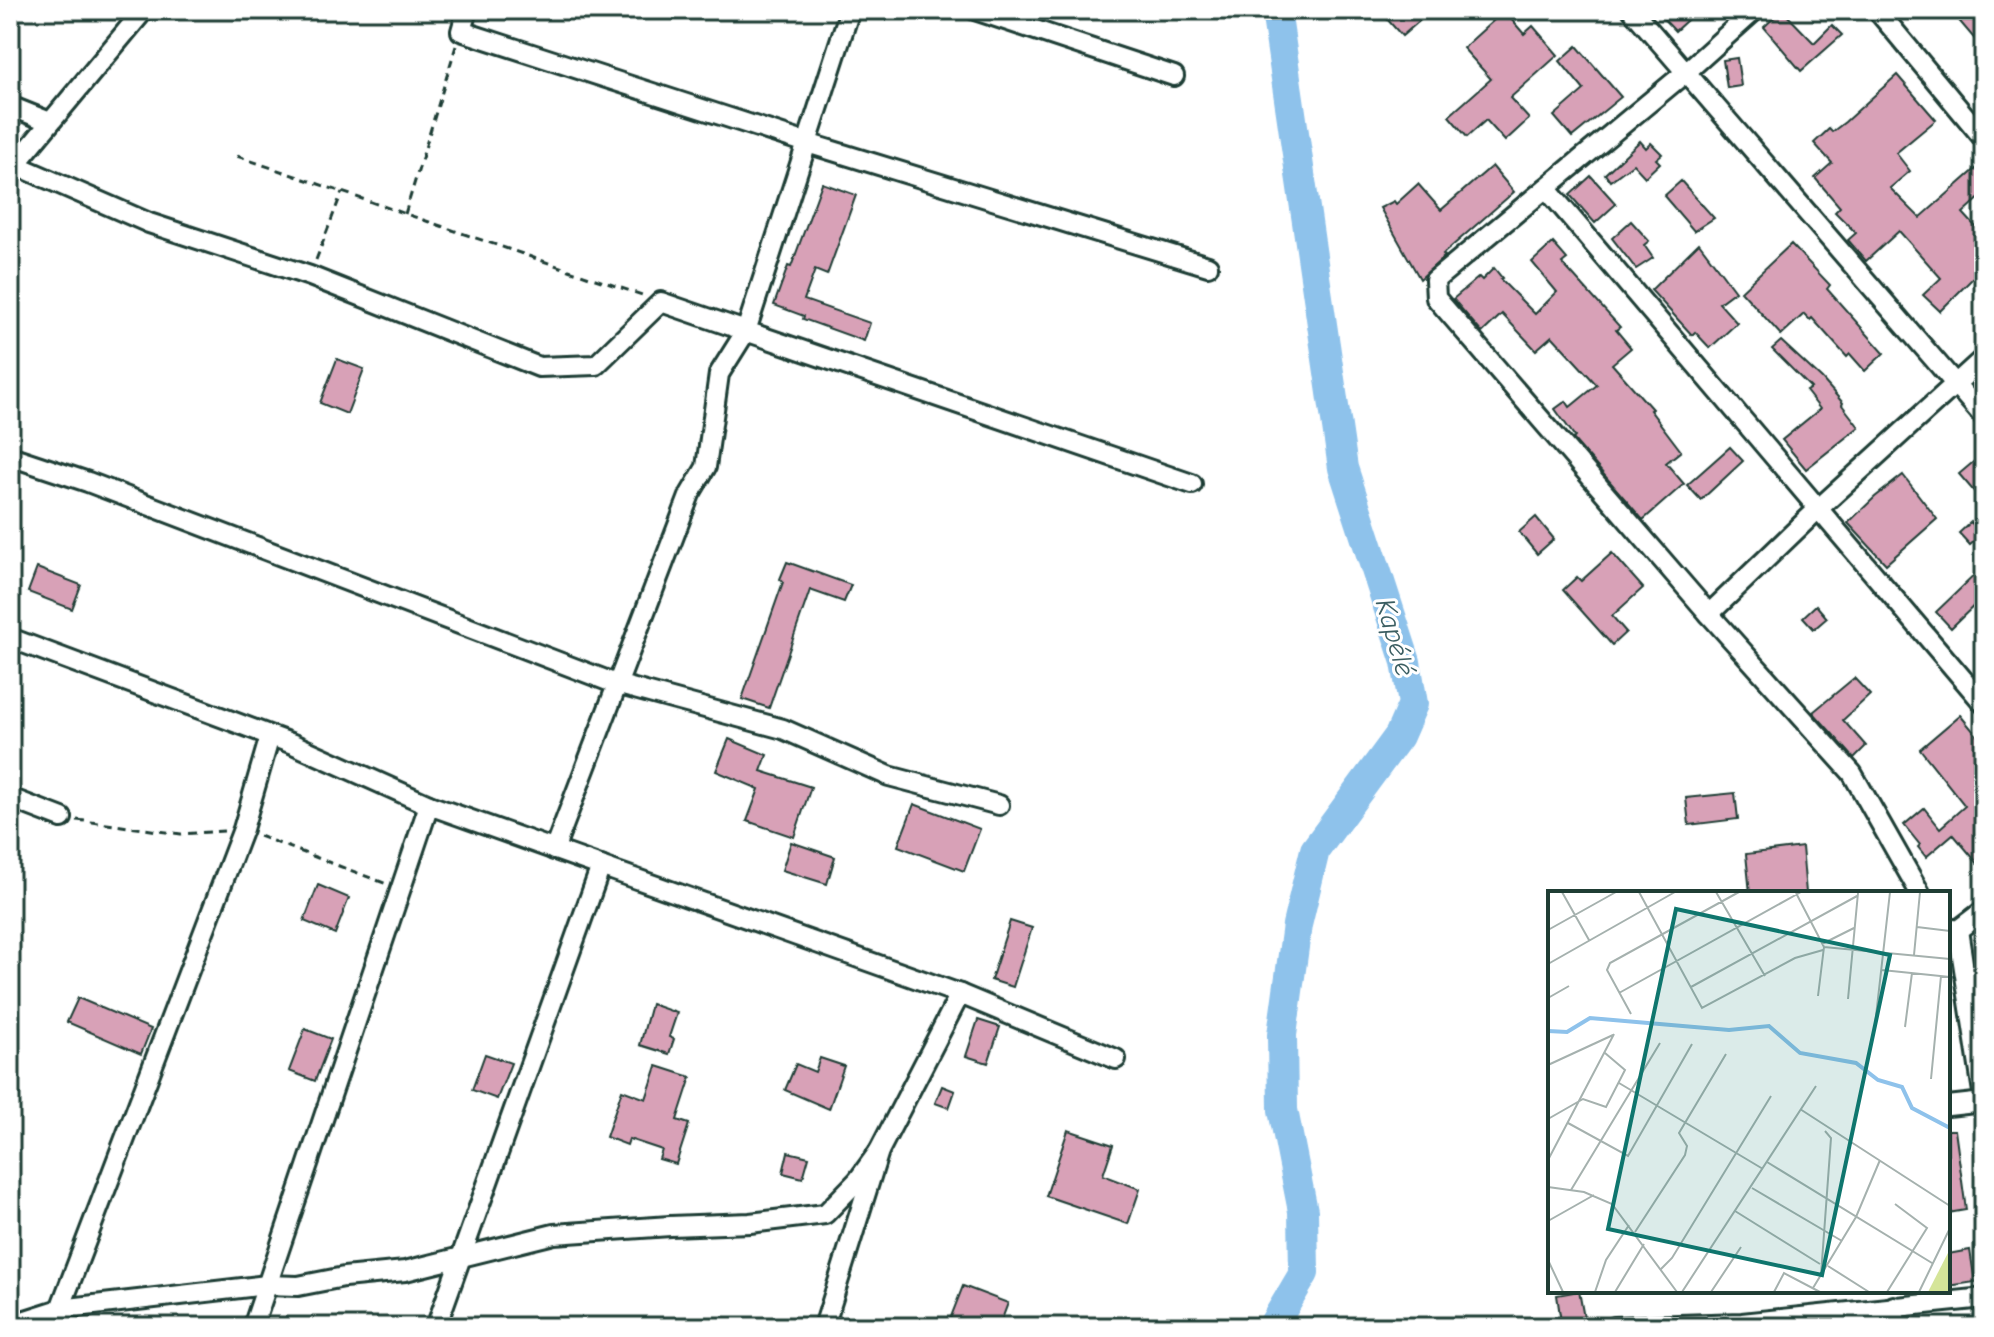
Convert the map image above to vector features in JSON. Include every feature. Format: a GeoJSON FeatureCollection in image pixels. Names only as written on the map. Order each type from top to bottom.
{"type":"FeatureCollection","features":[{"type":"Feature","properties":{"kind":"street"},"geometry":{"type":"LineString","coordinates":[[144,10],[13,168],[149,223],[310,276],[539,367],[596,365],[661,302],[1192,484]]}},
{"type":"Feature","properties":{"kind":"street"},"geometry":{"type":"LineString","coordinates":[[467,10],[461,31],[807,143],[1208,266]]}},
{"type":"Feature","properties":{"kind":"street"},"geometry":{"type":"LineString","coordinates":[[554,850],[690,494],[706,467],[719,374],[746,331],[850,10]]}},
{"type":"Feature","properties":{"kind":"street"},"geometry":{"type":"LineString","coordinates":[[975,10],[1174,76]]}},
{"type":"Feature","properties":{"kind":"street"},"geometry":{"type":"LineString","coordinates":[[1632,10],[1984,417]]}},
{"type":"Feature","properties":{"kind":"street"},"geometry":{"type":"LineString","coordinates":[[1755,10],[1686,72],[1435,280],[1436,298],[1709,614],[1852,773],[1919,891]]}},
{"type":"Feature","properties":{"kind":"street"},"geometry":{"type":"LineString","coordinates":[[1877,10],[1984,139]]}},
{"type":"Feature","properties":{"kind":"street"},"geometry":{"type":"LineString","coordinates":[[10,106],[50,122]]}},
{"type":"Feature","properties":{"kind":"street"},"geometry":{"type":"LineString","coordinates":[[1546,188],[1984,704]]}},
{"type":"Feature","properties":{"kind":"street"},"geometry":{"type":"LineString","coordinates":[[1709,614],[1818,509],[1984,358]]}},
{"type":"Feature","properties":{"kind":"street"},"geometry":{"type":"LineString","coordinates":[[10,456],[88,482],[616,684],[783,729],[889,776],[999,805]]}},
{"type":"Feature","properties":{"kind":"street"},"geometry":{"type":"LineString","coordinates":[[10,638],[270,736],[429,805],[960,994],[1116,1059]]}},
{"type":"Feature","properties":{"kind":"street"},"geometry":{"type":"LineString","coordinates":[[60,1309],[243,829],[270,736]]}},
{"type":"Feature","properties":{"kind":"street"},"geometry":{"type":"LineString","coordinates":[[10,798],[62,818]]}},
{"type":"Feature","properties":{"kind":"street"},"geometry":{"type":"LineString","coordinates":[[253,1327],[429,805]]}},
{"type":"Feature","properties":{"kind":"street"},"geometry":{"type":"LineString","coordinates":[[436,1327],[601,866]]}},
{"type":"Feature","properties":{"kind":"street"},"geometry":{"type":"LineString","coordinates":[[1950,1106],[1984,1100],[1953,929],[1980,920]]}},
{"type":"Feature","properties":{"kind":"street"},"geometry":{"type":"LineString","coordinates":[[10,1325],[60,1309],[267,1285],[298,1286],[344,1277],[405,1271],[554,1234],[750,1223],[825,1214],[858,1180],[879,1151],[960,994]]}},
{"type":"Feature","properties":{"kind":"street"},"geometry":{"type":"LineString","coordinates":[[824,1327],[879,1151]]}},
{"type":"Feature","properties":{"kind":"street"},"geometry":{"type":"LineString","coordinates":[[1615,1327],[1742,1323],[1984,1298]]}},
{"type":"Feature","properties":{"kind":"street"},"geometry":{"type":"LineString","coordinates":[[1894,1306],[1896,1327]]}},
{"type":"Feature","properties":{"kind":"path"},"geometry":{"type":"LineString","coordinates":[[405,214],[461,31]]}},
{"type":"Feature","properties":{"kind":"path"},"geometry":{"type":"LineString","coordinates":[[237,156],[661,302]]}},
{"type":"Feature","properties":{"kind":"path"},"geometry":{"type":"LineString","coordinates":[[310,276],[342,192]]}},
{"type":"Feature","properties":{"kind":"building"},"geometry":{"type":"Polygon","coordinates":[[[1379,10],[1432,10],[1402,36],[1379,10]]]}},
{"type":"Feature","properties":{"kind":"building"},"geometry":{"type":"Polygon","coordinates":[[[1655,10],[1698,10],[1675,31],[1655,10]]]}},
{"type":"Feature","properties":{"kind":"building"},"geometry":{"type":"Polygon","coordinates":[[[1782,10],[1814,43],[1832,25],[1842,35],[1801,71],[1764,27],[1782,10]]]}},
{"type":"Feature","properties":{"kind":"building"},"geometry":{"type":"Polygon","coordinates":[[[1950,10],[1984,10],[1984,50],[1950,10]]]}},
{"type":"Feature","properties":{"kind":"building"},"geometry":{"type":"Polygon","coordinates":[[[1504,11],[1524,34],[1533,26],[1558,55],[1510,98],[1529,119],[1505,141],[1486,120],[1467,137],[1449,116],[1491,79],[1463,48],[1504,11]]]}},
{"type":"Feature","properties":{"kind":"building"},"geometry":{"type":"Polygon","coordinates":[[[1577,46],[1621,97],[1572,137],[1554,116],[1584,90],[1560,61],[1577,46]]]}},
{"type":"Feature","properties":{"kind":"building"},"geometry":{"type":"Polygon","coordinates":[[[1737,58],[1741,86],[1727,88],[1723,60],[1737,58]]]}},
{"type":"Feature","properties":{"kind":"building"},"geometry":{"type":"Polygon","coordinates":[[[1897,75],[1936,120],[1896,153],[1910,171],[1890,188],[1920,218],[1977,168],[1984,176],[1984,194],[1963,213],[1984,236],[1984,286],[1975,276],[1940,311],[1923,295],[1941,278],[1899,231],[1866,261],[1848,240],[1856,233],[1835,212],[1840,207],[1815,178],[1832,163],[1814,143],[1829,129],[1832,132],[1845,122],[1897,75]]]}},
{"type":"Feature","properties":{"kind":"building"},"geometry":{"type":"Polygon","coordinates":[[[1640,141],[1646,148],[1651,143],[1662,154],[1656,159],[1660,163],[1645,177],[1633,164],[1610,181],[1605,174],[1640,141]]]}},
{"type":"Feature","properties":{"kind":"building"},"geometry":{"type":"Polygon","coordinates":[[[1492,166],[1514,192],[1443,254],[1445,256],[1420,279],[1380,208],[1394,201],[1396,204],[1418,184],[1441,210],[1492,166]]]}},
{"type":"Feature","properties":{"kind":"building"},"geometry":{"type":"Polygon","coordinates":[[[1591,176],[1616,204],[1595,223],[1570,195],[1591,176]]]}},
{"type":"Feature","properties":{"kind":"building"},"geometry":{"type":"Polygon","coordinates":[[[1681,181],[1714,218],[1694,231],[1664,196],[1681,181]]]}},
{"type":"Feature","properties":{"kind":"building"},"geometry":{"type":"Polygon","coordinates":[[[822,183],[856,195],[827,275],[815,270],[804,300],[870,323],[864,341],[774,305],[822,183]]]}},
{"type":"Feature","properties":{"kind":"building"},"geometry":{"type":"Polygon","coordinates":[[[1631,221],[1649,241],[1644,245],[1653,258],[1636,269],[1612,238],[1631,221]]]}},
{"type":"Feature","properties":{"kind":"building"},"geometry":{"type":"Polygon","coordinates":[[[1553,243],[1567,259],[1562,263],[1620,327],[1616,330],[1631,348],[1612,364],[1652,409],[1681,451],[1666,463],[1684,484],[1643,520],[1573,439],[1575,437],[1555,409],[1566,401],[1570,407],[1597,385],[1552,336],[1536,350],[1502,314],[1482,333],[1453,299],[1494,268],[1500,279],[1535,314],[1557,292],[1532,262],[1553,243]]]}},
{"type":"Feature","properties":{"kind":"building"},"geometry":{"type":"Polygon","coordinates":[[[1699,243],[1735,291],[1719,303],[1737,323],[1710,348],[1695,332],[1692,335],[1651,290],[1699,243]]]}},
{"type":"Feature","properties":{"kind":"building"},"geometry":{"type":"Polygon","coordinates":[[[1791,244],[1830,285],[1827,289],[1884,353],[1865,371],[1850,354],[1847,357],[1812,318],[1810,320],[1804,314],[1781,335],[1741,291],[1791,244]]]}},
{"type":"Feature","properties":{"kind":"building"},"geometry":{"type":"Polygon","coordinates":[[[1781,341],[1822,379],[1859,427],[1806,469],[1782,440],[1820,409],[1806,391],[1811,388],[1772,349],[1781,341]]]}},
{"type":"Feature","properties":{"kind":"building"},"geometry":{"type":"Polygon","coordinates":[[[337,359],[364,369],[347,414],[320,403],[337,359]]]}},
{"type":"Feature","properties":{"kind":"building"},"geometry":{"type":"Polygon","coordinates":[[[1730,447],[1743,461],[1701,500],[1687,485],[1730,447]]]}},
{"type":"Feature","properties":{"kind":"building"},"geometry":{"type":"Polygon","coordinates":[[[1984,453],[1984,503],[1959,474],[1984,453]]]}},
{"type":"Feature","properties":{"kind":"building"},"geometry":{"type":"Polygon","coordinates":[[[1903,475],[1937,519],[1886,564],[1848,523],[1903,475]]]}},
{"type":"Feature","properties":{"kind":"building"},"geometry":{"type":"Polygon","coordinates":[[[1536,517],[1554,539],[1537,554],[1519,532],[1536,517]]]}},
{"type":"Feature","properties":{"kind":"building"},"geometry":{"type":"Polygon","coordinates":[[[1971,522],[1982,535],[1970,545],[1959,533],[1971,522]]]}},
{"type":"Feature","properties":{"kind":"building"},"geometry":{"type":"Polygon","coordinates":[[[1612,553],[1643,588],[1612,616],[1626,632],[1612,645],[1563,590],[1577,577],[1581,581],[1612,553]]]}},
{"type":"Feature","properties":{"kind":"building"},"geometry":{"type":"Polygon","coordinates":[[[787,562],[851,585],[844,602],[810,590],[769,708],[742,699],[783,582],[780,579],[787,562]]]}},
{"type":"Feature","properties":{"kind":"building"},"geometry":{"type":"Polygon","coordinates":[[[1984,566],[1984,596],[1951,628],[1936,612],[1984,566]]]}},
{"type":"Feature","properties":{"kind":"building"},"geometry":{"type":"Polygon","coordinates":[[[37,568],[81,585],[72,609],[28,592],[37,568]]]}},
{"type":"Feature","properties":{"kind":"building"},"geometry":{"type":"Polygon","coordinates":[[[1816,605],[1827,618],[1814,629],[1803,617],[1816,605]]]}},
{"type":"Feature","properties":{"kind":"building"},"geometry":{"type":"Polygon","coordinates":[[[1854,678],[1870,695],[1843,720],[1866,746],[1854,758],[1813,712],[1854,678]]]}},
{"type":"Feature","properties":{"kind":"building"},"geometry":{"type":"Polygon","coordinates":[[[1960,715],[1984,744],[1984,871],[1953,834],[1926,857],[1904,825],[1924,808],[1940,828],[1965,806],[1920,749],[1960,715]]]}},
{"type":"Feature","properties":{"kind":"building"},"geometry":{"type":"Polygon","coordinates":[[[729,739],[767,755],[761,771],[811,787],[794,837],[747,821],[759,789],[716,771],[729,739]]]}},
{"type":"Feature","properties":{"kind":"building"},"geometry":{"type":"Polygon","coordinates":[[[1735,793],[1738,819],[1689,825],[1686,798],[1735,793]]]}},
{"type":"Feature","properties":{"kind":"building"},"geometry":{"type":"Polygon","coordinates":[[[914,804],[980,829],[964,871],[898,846],[914,804]]]}},
{"type":"Feature","properties":{"kind":"building"},"geometry":{"type":"Polygon","coordinates":[[[791,842],[835,857],[827,884],[782,870],[791,842]]]}},
{"type":"Feature","properties":{"kind":"building"},"geometry":{"type":"Polygon","coordinates":[[[1802,847],[1806,891],[1750,891],[1746,854],[1802,847]]]}},
{"type":"Feature","properties":{"kind":"building"},"geometry":{"type":"Polygon","coordinates":[[[318,885],[349,898],[335,934],[304,921],[318,885]]]}},
{"type":"Feature","properties":{"kind":"building"},"geometry":{"type":"Polygon","coordinates":[[[1010,921],[1032,928],[1013,987],[991,980],[1010,921]]]}},
{"type":"Feature","properties":{"kind":"building"},"geometry":{"type":"Polygon","coordinates":[[[78,998],[151,1029],[141,1054],[67,1022],[78,998]]]}},
{"type":"Feature","properties":{"kind":"building"},"geometry":{"type":"Polygon","coordinates":[[[651,1004],[677,1013],[669,1037],[674,1039],[669,1054],[640,1045],[651,1004]]]}},
{"type":"Feature","properties":{"kind":"building"},"geometry":{"type":"Polygon","coordinates":[[[978,1020],[1000,1027],[988,1063],[966,1056],[978,1020]]]}},
{"type":"Feature","properties":{"kind":"building"},"geometry":{"type":"Polygon","coordinates":[[[305,1029],[331,1039],[315,1081],[289,1071],[305,1029]]]}},
{"type":"Feature","properties":{"kind":"building"},"geometry":{"type":"Polygon","coordinates":[[[485,1054],[511,1063],[497,1099],[472,1090],[485,1054]]]}},
{"type":"Feature","properties":{"kind":"building"},"geometry":{"type":"Polygon","coordinates":[[[820,1058],[844,1066],[829,1109],[785,1090],[796,1064],[815,1072],[820,1058]]]}},
{"type":"Feature","properties":{"kind":"building"},"geometry":{"type":"Polygon","coordinates":[[[657,1066],[691,1077],[677,1120],[689,1124],[676,1164],[659,1159],[662,1150],[629,1139],[627,1145],[606,1137],[622,1090],[646,1099],[657,1066]]]}},
{"type":"Feature","properties":{"kind":"building"},"geometry":{"type":"Polygon","coordinates":[[[942,1086],[955,1091],[949,1108],[935,1103],[942,1086]]]}},
{"type":"Feature","properties":{"kind":"building"},"geometry":{"type":"Polygon","coordinates":[[[1068,1130],[1113,1145],[1103,1175],[1140,1189],[1128,1224],[1046,1196],[1068,1130]]]}},
{"type":"Feature","properties":{"kind":"building"},"geometry":{"type":"Polygon","coordinates":[[[1950,1130],[1955,1130],[1966,1210],[1950,1213],[1950,1130]]]}},
{"type":"Feature","properties":{"kind":"building"},"geometry":{"type":"Polygon","coordinates":[[[788,1152],[809,1157],[803,1178],[783,1173],[788,1152]]]}},
{"type":"Feature","properties":{"kind":"building"},"geometry":{"type":"Polygon","coordinates":[[[1970,1250],[1975,1282],[1950,1286],[1950,1254],[1970,1250]]]}},
{"type":"Feature","properties":{"kind":"building"},"geometry":{"type":"Polygon","coordinates":[[[963,1286],[1008,1303],[999,1327],[947,1327],[963,1286]]]}},
{"type":"Feature","properties":{"kind":"building"},"geometry":{"type":"Polygon","coordinates":[[[1579,1293],[1584,1318],[1561,1322],[1557,1295],[1579,1293]]]}},
{"type":"Feature","properties":{"kind":"waterway","name":"Kapélé"},"geometry":{"type":"LineString","coordinates":[[1272,1327],[1304,1273],[1303,1211],[1283,1110],[1282,1035],[1297,925],[1315,850],[1399,736],[1413,704],[1406,662],[1343,468],[1276,10]]}}]}
